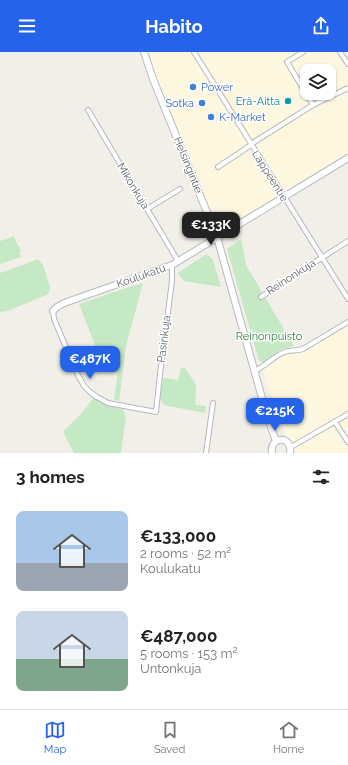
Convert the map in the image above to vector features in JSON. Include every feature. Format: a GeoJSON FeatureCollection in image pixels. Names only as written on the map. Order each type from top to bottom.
{"type":"FeatureCollection","features":[{"type":"Feature","properties":{"kind":"main road","name":"Helsingintie"},"geometry":{"type":"LineString","coordinates":[[144,52],[153,79],[217,237],[267,416],[276,441]]}},
{"type":"Feature","properties":{"kind":"main road","name":"Koulukatu"},"geometry":{"type":"LineString","coordinates":[[53,311],[60,304],[175,263],[348,158]]}},
{"type":"Feature","properties":{"kind":"main road"},"geometry":{"type":"LineString","coordinates":[[272,453],[272,445],[276,441],[280,440],[285,440],[288,443],[290,450]]}},
{"type":"Feature","properties":{"kind":"street"},"geometry":{"type":"LineString","coordinates":[[303,52],[287,62],[313,105]]}},
{"type":"Feature","properties":{"kind":"street"},"geometry":{"type":"LineString","coordinates":[[340,52],[348,64]]}},
{"type":"Feature","properties":{"kind":"street","name":"Lappeentie"},"geometry":{"type":"LineString","coordinates":[[196,53],[251,145],[348,299]]}},
{"type":"Feature","properties":{"kind":"street"},"geometry":{"type":"LineString","coordinates":[[218,167],[313,105],[348,88]]}},
{"type":"Feature","properties":{"kind":"street","name":"Mikonkuja"},"geometry":{"type":"LineString","coordinates":[[88,110],[147,209],[175,263]]}},
{"type":"Feature","properties":{"kind":"street"},"geometry":{"type":"LineString","coordinates":[[147,209],[180,189]]}},
{"type":"Feature","properties":{"kind":"street","name":"Reinonkuja"},"geometry":{"type":"LineString","coordinates":[[261,298],[322,257],[348,242]]}},
{"type":"Feature","properties":{"kind":"street","name":"Pasinkuja"},"geometry":{"type":"LineString","coordinates":[[53,311],[54,319],[78,375],[84,386],[90,392],[108,403],[156,412],[175,263]]}},
{"type":"Feature","properties":{"kind":"street"},"geometry":{"type":"LineString","coordinates":[[255,372],[280,354],[289,350],[303,349],[348,322]]}},
{"type":"Feature","properties":{"kind":"street"},"geometry":{"type":"LineString","coordinates":[[206,453],[213,403]]}},
{"type":"Feature","properties":{"kind":"street"},"geometry":{"type":"LineString","coordinates":[[290,450],[348,414]]}},
{"type":"Feature","properties":{"kind":"street"},"geometry":{"type":"LineString","coordinates":[[335,422],[348,442]]}},
{"type":"Feature","properties":{"kind":"shaded area"},"geometry":{"type":"Polygon","coordinates":[[[142,52],[348,52],[348,161],[217,231],[156,77],[142,52]]]}},
{"type":"Feature","properties":{"kind":"shaded area"},"geometry":{"type":"Polygon","coordinates":[[[348,325],[348,453],[292,453],[259,361],[263,363],[281,349],[294,346],[304,352],[348,325]]]}},
{"type":"Feature","properties":{"kind":"green space"},"geometry":{"type":"Polygon","coordinates":[[[14,236],[21,251],[19,252],[21,257],[0,264],[0,241],[14,236]]]}},
{"type":"Feature","properties":{"kind":"green space","name":"Reinonpuisto"},"geometry":{"type":"Polygon","coordinates":[[[241,239],[246,265],[294,346],[281,349],[263,363],[259,361],[227,249],[241,239]]]}},
{"type":"Feature","properties":{"kind":"green space"},"geometry":{"type":"Polygon","coordinates":[[[205,255],[210,256],[213,260],[221,287],[184,281],[178,274],[205,255]]]}},
{"type":"Feature","properties":{"kind":"green space"},"geometry":{"type":"Polygon","coordinates":[[[39,260],[43,265],[50,287],[49,293],[7,311],[0,312],[0,273],[39,260]]]}},
{"type":"Feature","properties":{"kind":"green space"},"geometry":{"type":"Polygon","coordinates":[[[143,283],[126,346],[119,401],[114,399],[118,373],[105,371],[79,304],[143,283]]]}},
{"type":"Feature","properties":{"kind":"green space"},"geometry":{"type":"Polygon","coordinates":[[[181,368],[185,368],[196,385],[195,405],[206,406],[205,413],[164,405],[160,399],[163,378],[178,380],[181,368]]]}},
{"type":"Feature","properties":{"kind":"green space"},"geometry":{"type":"Polygon","coordinates":[[[94,397],[108,405],[123,409],[126,417],[121,453],[74,453],[63,432],[81,414],[94,397]]]}},
{"type":"Feature","properties":{"kind":"place","name":"Power"},"geometry":{"type":"Point","coordinates":[193,87]}},
{"type":"Feature","properties":{"kind":"place","name":"Erä-Aitta"},"geometry":{"type":"Point","coordinates":[288,101]}},
{"type":"Feature","properties":{"kind":"place","name":"Sotka"},"geometry":{"type":"Point","coordinates":[202,103]}},
{"type":"Feature","properties":{"kind":"place","name":"K-Market"},"geometry":{"type":"Point","coordinates":[211,117]}}]}
